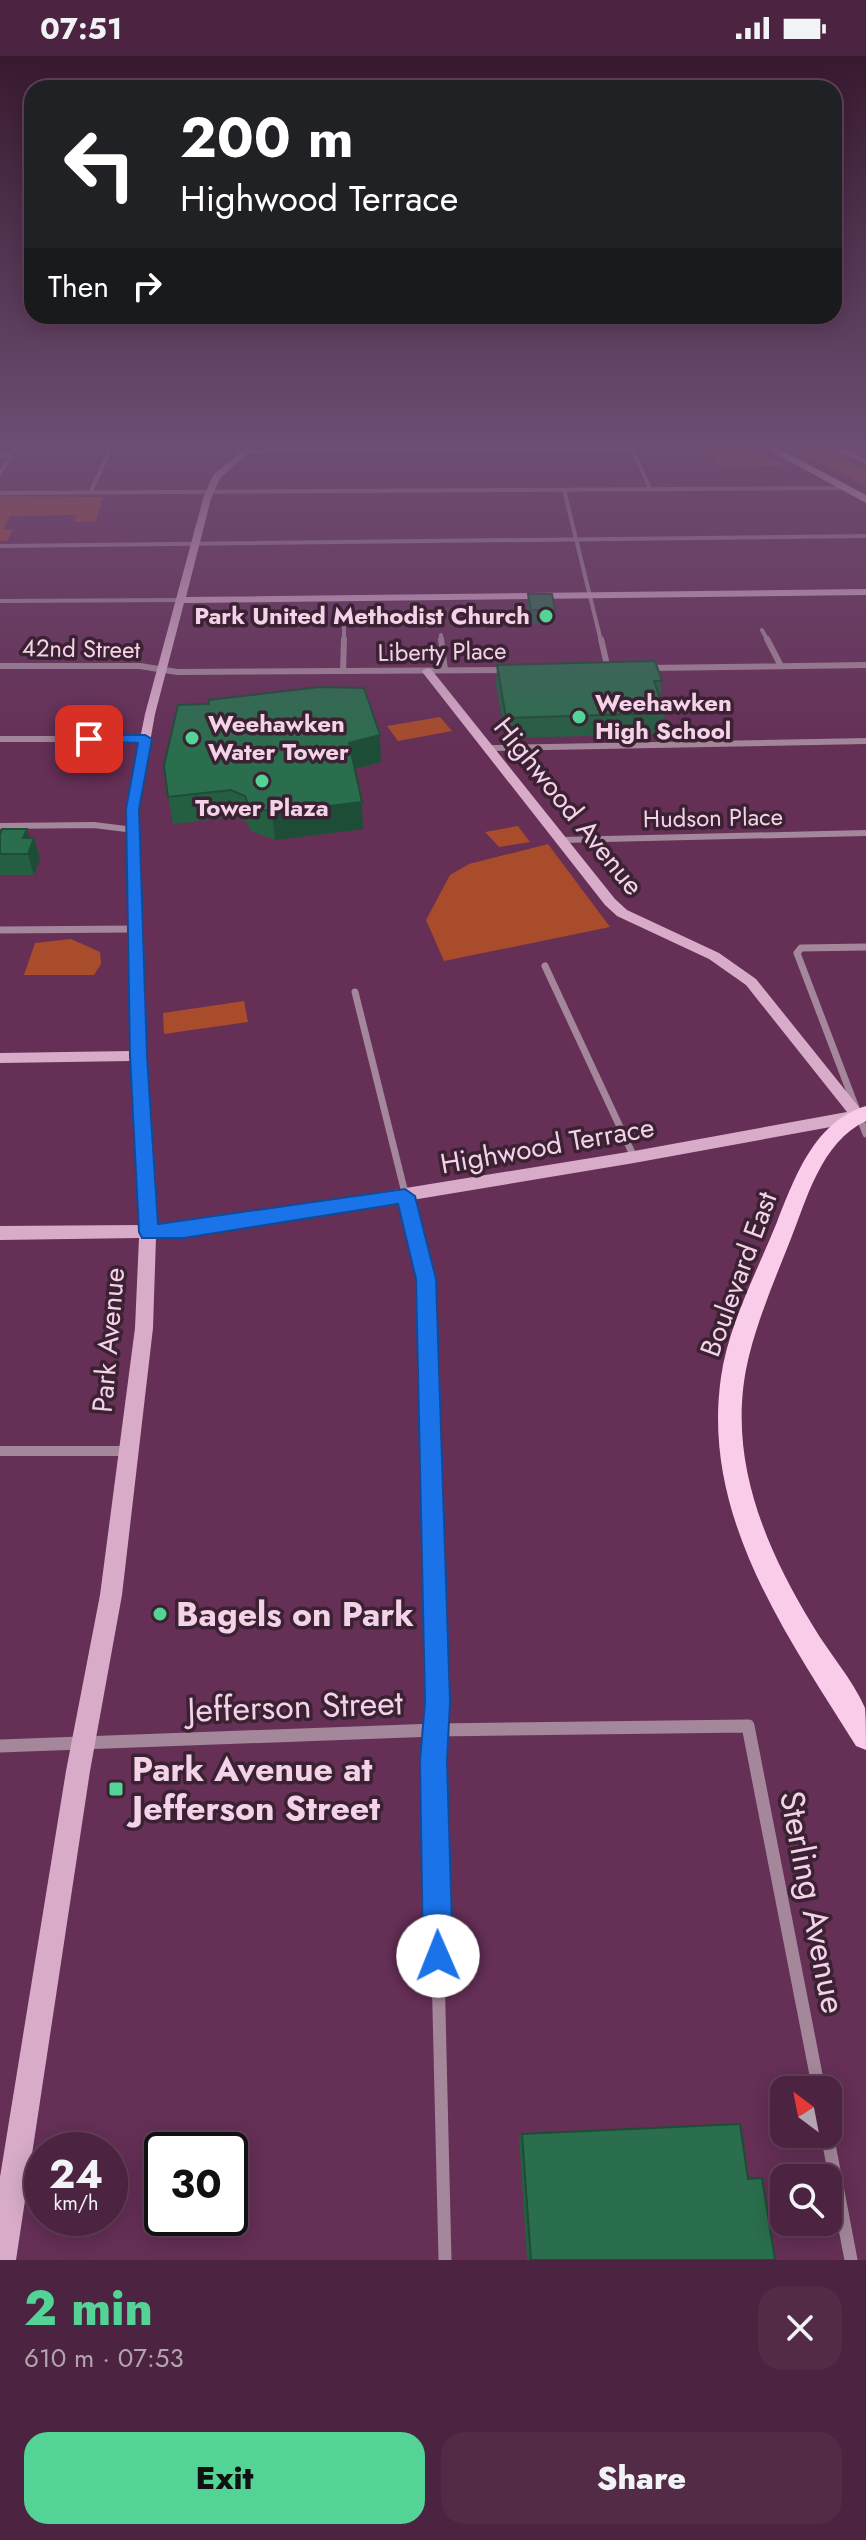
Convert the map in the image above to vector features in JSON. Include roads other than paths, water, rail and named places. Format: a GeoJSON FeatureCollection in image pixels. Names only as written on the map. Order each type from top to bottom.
{"type":"FeatureCollection","features":[{"type":"Feature","properties":{"kind":"main road","name":"Boulevard East"},"geometry":{"type":"LineString","coordinates":[[863,1121],[831,1139],[811,1164],[745,1330],[732,1381],[730,1416],[734,1468],[745,1517],[773,1585],[866,1736]]}},
{"type":"Feature","properties":{"kind":"street","name":"Park Avenue"},"geometry":{"type":"LineString","coordinates":[[1,2260],[8,2166],[111,1595],[144,1328],[149,1232],[139,1056],[132,809],[145,739],[193,547]]}},
{"type":"Feature","properties":{"kind":"street"},"geometry":{"type":"LineString","coordinates":[[579,547],[608,669]]}},
{"type":"Feature","properties":{"kind":"street"},"geometry":{"type":"LineString","coordinates":[[0,601],[866,592]]}},
{"type":"Feature","properties":{"kind":"street"},"geometry":{"type":"LineString","coordinates":[[343,671],[344,627]]}},
{"type":"Feature","properties":{"kind":"street"},"geometry":{"type":"LineString","coordinates":[[762,630],[781,666]]}},
{"type":"Feature","properties":{"kind":"street"},"geometry":{"type":"LineString","coordinates":[[441,635],[445,670]]}},
{"type":"Feature","properties":{"kind":"street"},"geometry":{"type":"LineString","coordinates":[[635,668],[866,665]]}},
{"type":"Feature","properties":{"kind":"street","name":"42nd Street"},"geometry":{"type":"LineString","coordinates":[[0,666],[140,666],[162,669]]}},
{"type":"Feature","properties":{"kind":"street"},"geometry":{"type":"LineString","coordinates":[[597,669],[620,668]]}},
{"type":"Feature","properties":{"kind":"street","name":"Liberty Place"},"geometry":{"type":"LineString","coordinates":[[162,669],[177,672],[518,670]]}},
{"type":"Feature","properties":{"kind":"street","name":"Highwood Avenue"},"geometry":{"type":"LineString","coordinates":[[427,671],[610,902],[622,913],[714,956],[751,982],[863,1121]]}},
{"type":"Feature","properties":{"kind":"street"},"geometry":{"type":"LineString","coordinates":[[0,739],[145,739]]}},
{"type":"Feature","properties":{"kind":"street"},"geometry":{"type":"LineString","coordinates":[[490,748],[866,741]]}},
{"type":"Feature","properties":{"kind":"street"},"geometry":{"type":"LineString","coordinates":[[0,826],[94,825],[134,830]]}},
{"type":"Feature","properties":{"kind":"street","name":"Hudson Place"},"geometry":{"type":"LineString","coordinates":[[562,840],[866,833]]}},
{"type":"Feature","properties":{"kind":"street"},"geometry":{"type":"LineString","coordinates":[[0,930],[135,929]]}},
{"type":"Feature","properties":{"kind":"street"},"geometry":{"type":"LineString","coordinates":[[863,1121],[797,953],[801,948],[866,947]]}},
{"type":"Feature","properties":{"kind":"street"},"geometry":{"type":"LineString","coordinates":[[545,966],[634,1157]]}},
{"type":"Feature","properties":{"kind":"street"},"geometry":{"type":"LineString","coordinates":[[355,992],[426,1279],[438,1702],[435,1730],[445,2260]]}},
{"type":"Feature","properties":{"kind":"street"},"geometry":{"type":"LineString","coordinates":[[0,1058],[139,1056]]}},
{"type":"Feature","properties":{"kind":"street","name":"Highwood Terrace"},"geometry":{"type":"LineString","coordinates":[[0,1233],[184,1231],[863,1121]]}},
{"type":"Feature","properties":{"kind":"street"},"geometry":{"type":"LineString","coordinates":[[0,1451],[127,1451]]}},
{"type":"Feature","properties":{"kind":"street","name":"Jefferson Street"},"geometry":{"type":"LineString","coordinates":[[0,1746],[435,1730],[748,1726]]}},
{"type":"Feature","properties":{"kind":"street","name":"Sterling Avenue"},"geometry":{"type":"LineString","coordinates":[[748,1726],[816,2076]]}},
{"type":"Feature","properties":{"kind":"street"},"geometry":{"type":"LineString","coordinates":[[830,2148],[851,2260]]}},
{"type":"Feature","properties":{"kind":"place","name":"Park United Methodist Church"},"geometry":{"type":"Point","coordinates":[546,616]}},
{"type":"Feature","properties":{"kind":"place","name":"Weehawken High School"},"geometry":{"type":"Point","coordinates":[579,717]}},
{"type":"Feature","properties":{"kind":"place","name":"Weehawken Water Tower"},"geometry":{"type":"Point","coordinates":[192,738]}},
{"type":"Feature","properties":{"kind":"place","name":"Tower Plaza"},"geometry":{"type":"Point","coordinates":[262,781]}},
{"type":"Feature","properties":{"kind":"place","name":"Bagels on Park"},"geometry":{"type":"Point","coordinates":[160,1614]}},
{"type":"Feature","properties":{"kind":"place","name":"Park Avenue at Jefferson Street"},"geometry":{"type":"Point","coordinates":[116,1789]}}]}
